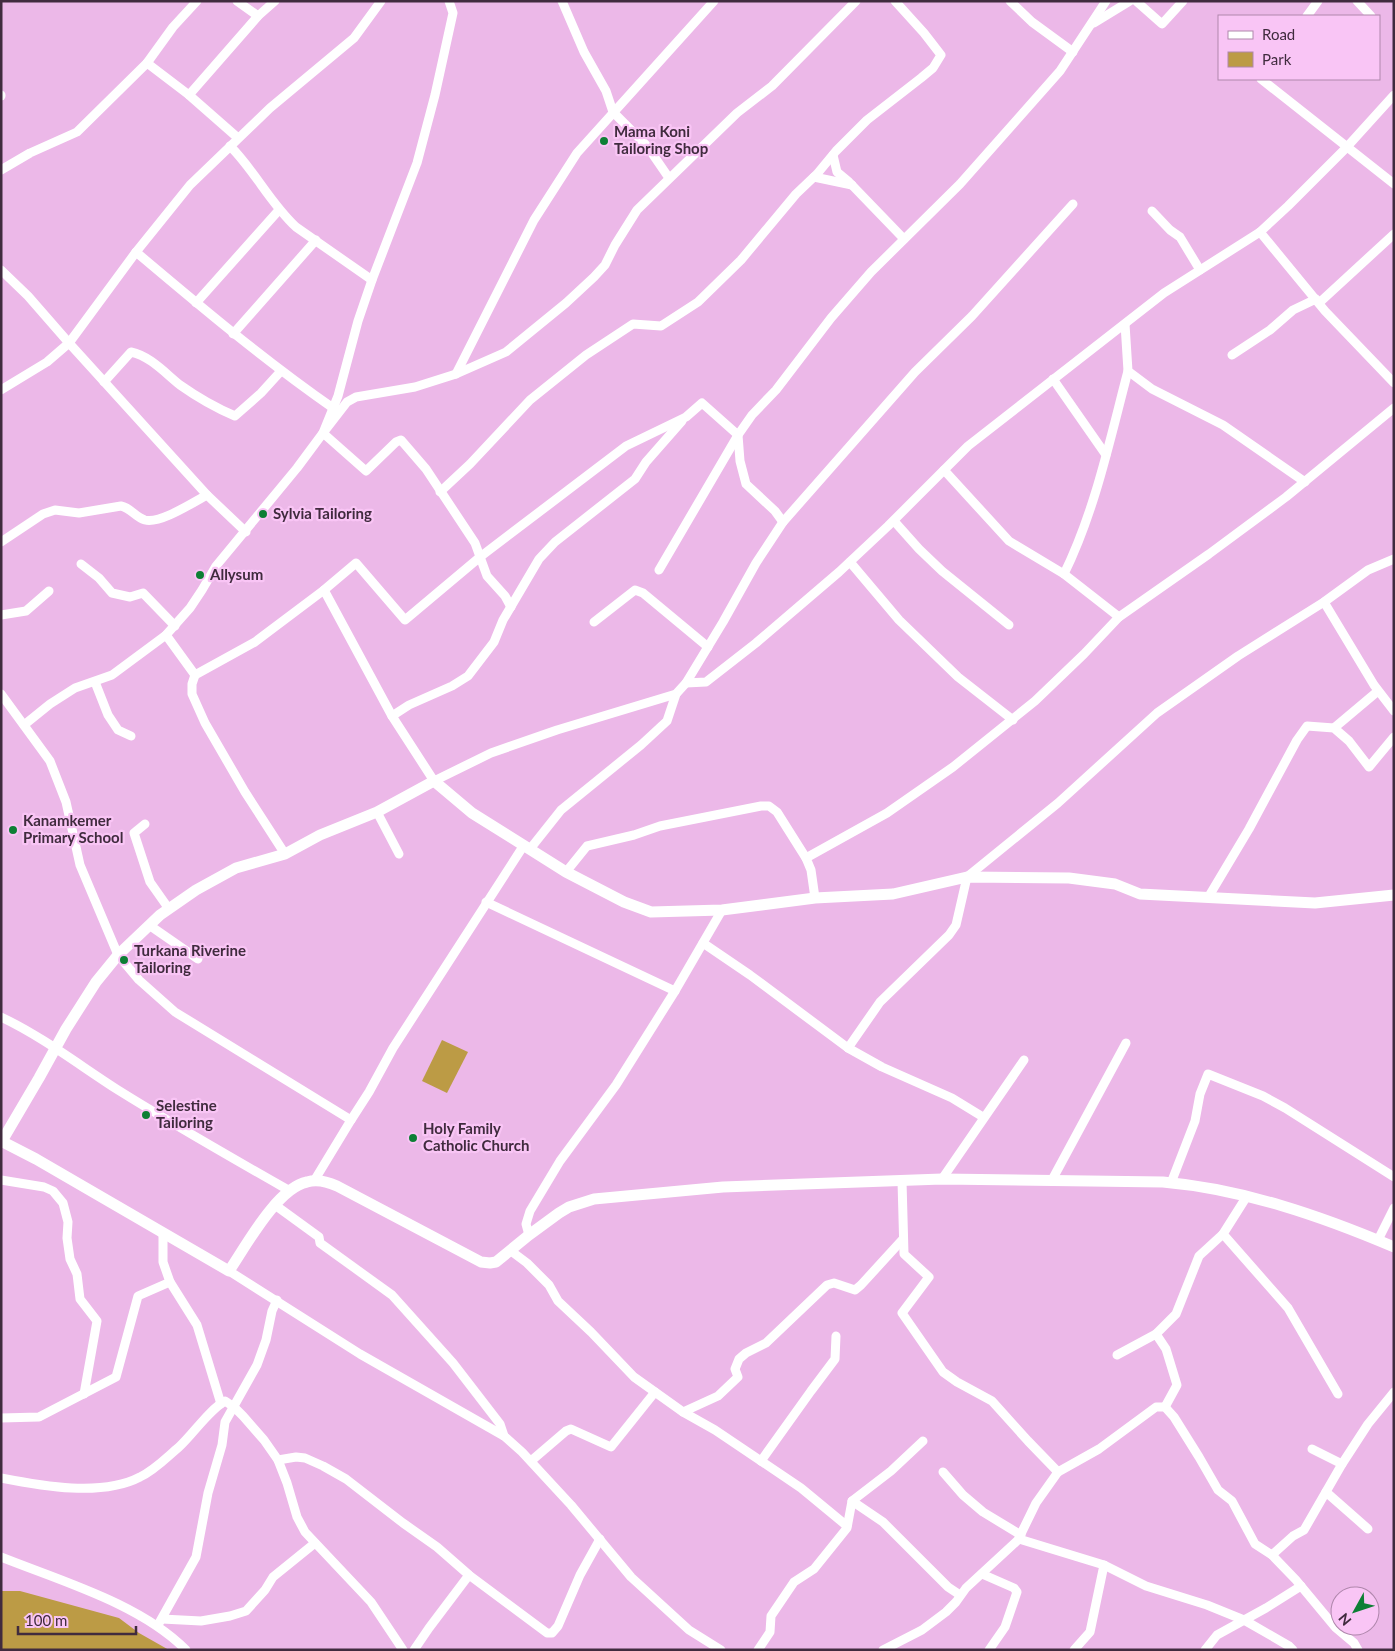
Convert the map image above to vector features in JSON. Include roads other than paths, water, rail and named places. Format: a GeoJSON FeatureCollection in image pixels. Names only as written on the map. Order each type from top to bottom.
{"type":"FeatureCollection","features":[{"type":"Feature","properties":{"kind":"street"},"geometry":{"type":"LineString","coordinates":[[1,170],[30,153],[77,132],[147,63],[173,27],[198,1]]}},
{"type":"Feature","properties":{"kind":"street"},"geometry":{"type":"LineString","coordinates":[[237,1],[258,16]]}},
{"type":"Feature","properties":{"kind":"street"},"geometry":{"type":"LineString","coordinates":[[189,96],[258,16],[275,1]]}},
{"type":"Feature","properties":{"kind":"street"},"geometry":{"type":"LineString","coordinates":[[1,390],[47,362],[68,343],[136,252],[190,185],[270,108],[354,38],[381,1]]}},
{"type":"Feature","properties":{"kind":"street"},"geometry":{"type":"LineString","coordinates":[[322,433],[338,396],[358,321],[372,280],[417,163],[435,95],[453,13],[449,1]]}},
{"type":"Feature","properties":{"kind":"street"},"geometry":{"type":"LineString","coordinates":[[562,1],[584,52],[606,91],[613,112],[647,146],[669,178]]}},
{"type":"Feature","properties":{"kind":"street"},"geometry":{"type":"LineString","coordinates":[[456,374],[534,220],[578,153],[714,1]]}},
{"type":"Feature","properties":{"kind":"street"},"geometry":{"type":"LineString","coordinates":[[24,725],[50,704],[75,688],[112,675],[166,635],[175,626],[202,590],[216,566],[246,532],[347,402],[356,397],[415,387],[456,374],[506,352],[566,304],[606,265],[615,245],[637,210],[737,113],[772,86],[856,1]]}},
{"type":"Feature","properties":{"kind":"street"},"geometry":{"type":"LineString","coordinates":[[440,492],[470,464],[530,400],[586,355],[633,324],[661,326],[698,302],[741,260],[796,194],[867,120],[933,68],[941,55],[924,32],[896,1]]}},
{"type":"Feature","properties":{"kind":"street"},"geometry":{"type":"LineString","coordinates":[[1010,1],[1032,22],[1073,52]]}},
{"type":"Feature","properties":{"kind":"street"},"geometry":{"type":"LineString","coordinates":[[659,570],[738,435],[752,415],[776,390],[831,318],[871,272],[960,184],[1060,72],[1106,1]]}},
{"type":"Feature","properties":{"kind":"street"},"geometry":{"type":"LineString","coordinates":[[1090,26],[1130,1]]}},
{"type":"Feature","properties":{"kind":"street"},"geometry":{"type":"LineString","coordinates":[[1136,1],[1162,24],[1183,1]]}},
{"type":"Feature","properties":{"kind":"street"},"geometry":{"type":"LineString","coordinates":[[1308,15],[1318,1]]}},
{"type":"Feature","properties":{"kind":"street"},"geometry":{"type":"LineString","coordinates":[[1357,1],[1370,15]]}},
{"type":"Feature","properties":{"kind":"street"},"geometry":{"type":"LineString","coordinates":[[147,63],[238,138]]}},
{"type":"Feature","properties":{"kind":"street"},"geometry":{"type":"LineString","coordinates":[[1262,80],[1394,184]]}},
{"type":"Feature","properties":{"kind":"street"},"geometry":{"type":"LineString","coordinates":[[686,683],[706,682],[756,643],[850,562],[894,521],[968,446],[1164,293],[1260,232],[1346,148],[1394,95]]}},
{"type":"Feature","properties":{"kind":"street"},"geometry":{"type":"LineString","coordinates":[[230,146],[252,171],[279,210],[296,227],[372,280]]}},
{"type":"Feature","properties":{"kind":"street"},"geometry":{"type":"LineString","coordinates":[[832,155],[837,172],[852,185],[904,240]]}},
{"type":"Feature","properties":{"kind":"street"},"geometry":{"type":"LineString","coordinates":[[814,177],[852,185]]}},
{"type":"Feature","properties":{"kind":"street"},"geometry":{"type":"LineString","coordinates":[[314,1181],[369,1092],[393,1048],[486,902],[527,847],[561,810],[641,745],[667,721],[676,694],[686,683],[756,562],[783,522],[915,372],[972,316],[1073,204]]}},
{"type":"Feature","properties":{"kind":"street"},"geometry":{"type":"LineString","coordinates":[[196,303],[279,210]]}},
{"type":"Feature","properties":{"kind":"street"},"geometry":{"type":"LineString","coordinates":[[1152,211],[1170,230],[1180,237],[1200,270]]}},
{"type":"Feature","properties":{"kind":"street"},"geometry":{"type":"LineString","coordinates":[[1260,232],[1318,301],[1394,383]]}},
{"type":"Feature","properties":{"kind":"street"},"geometry":{"type":"LineString","coordinates":[[1232,355],[1270,330],[1293,310],[1318,301],[1394,234]]}},
{"type":"Feature","properties":{"kind":"street"},"geometry":{"type":"LineString","coordinates":[[233,334],[316,240]]}},
{"type":"Feature","properties":{"kind":"street"},"geometry":{"type":"LineString","coordinates":[[136,252],[233,334],[333,408]]}},
{"type":"Feature","properties":{"kind":"street"},"geometry":{"type":"LineString","coordinates":[[1,270],[28,296],[68,343],[207,495],[246,532]]}},
{"type":"Feature","properties":{"kind":"street"},"geometry":{"type":"LineString","coordinates":[[1064,574],[1076,550],[1106,455],[1128,371],[1125,324]]}},
{"type":"Feature","properties":{"kind":"street"},"geometry":{"type":"LineString","coordinates":[[104,382],[131,352],[141,354],[181,386],[219,409],[235,416],[261,393],[281,371]]}},
{"type":"Feature","properties":{"kind":"street"},"geometry":{"type":"LineString","coordinates":[[1128,371],[1152,389],[1223,425],[1305,482]]}},
{"type":"Feature","properties":{"kind":"street"},"geometry":{"type":"LineString","coordinates":[[1053,380],[1106,455]]}},
{"type":"Feature","properties":{"kind":"street"},"geometry":{"type":"LineString","coordinates":[[392,716],[409,705],[452,686],[468,676],[494,642],[511,607],[537,563],[547,550],[636,479],[646,462],[686,417],[702,404],[738,435],[740,462],[746,484],[783,522]]}},
{"type":"Feature","properties":{"kind":"street"},"geometry":{"type":"LineString","coordinates":[[806,858],[904,802],[953,767],[1035,701],[1119,617],[1209,554],[1305,482],[1394,408]]}},
{"type":"Feature","properties":{"kind":"street"},"geometry":{"type":"LineString","coordinates":[[285,854],[245,792],[205,723],[192,694],[192,684],[195,675],[254,642],[324,590],[356,563],[405,620],[480,557],[626,446],[686,417]]}},
{"type":"Feature","properties":{"kind":"street"},"geometry":{"type":"LineString","coordinates":[[322,433],[366,471],[396,442],[401,440],[426,470],[475,543],[487,576],[505,596],[511,607]]}},
{"type":"Feature","properties":{"kind":"street"},"geometry":{"type":"LineString","coordinates":[[944,470],[1009,541],[1064,574],[1119,617]]}},
{"type":"Feature","properties":{"kind":"street"},"geometry":{"type":"LineString","coordinates":[[1,542],[43,514],[55,510],[78,513],[121,506],[128,507],[144,520],[157,520],[207,495]]}},
{"type":"Feature","properties":{"kind":"street"},"geometry":{"type":"LineString","coordinates":[[894,521],[942,571],[1009,625]]}},
{"type":"Feature","properties":{"kind":"street"},"geometry":{"type":"LineString","coordinates":[[848,1048],[880,1002],[949,935],[956,925],[967,877],[1058,803],[1157,713],[1238,656],[1324,602],[1368,570],[1393,561]]}},
{"type":"Feature","properties":{"kind":"street"},"geometry":{"type":"LineString","coordinates":[[850,562],[899,620],[952,670],[1012,720]]}},
{"type":"Feature","properties":{"kind":"street"},"geometry":{"type":"LineString","coordinates":[[81,564],[99,578],[112,593],[130,597],[143,593],[175,626]]}},
{"type":"Feature","properties":{"kind":"street"},"geometry":{"type":"LineString","coordinates":[[324,590],[392,716],[434,781],[472,813],[566,872],[624,902],[651,912],[722,910],[815,898],[893,894],[967,877],[1069,878],[1115,884],[1140,894],[1209,896],[1315,903],[1394,895]]}},
{"type":"Feature","properties":{"kind":"street"},"geometry":{"type":"LineString","coordinates":[[594,622],[635,590],[643,593],[708,647]]}},
{"type":"Feature","properties":{"kind":"street"},"geometry":{"type":"LineString","coordinates":[[1,615],[26,611],[49,591]]}},
{"type":"Feature","properties":{"kind":"street"},"geometry":{"type":"LineString","coordinates":[[1324,602],[1378,691],[1394,711]]}},
{"type":"Feature","properties":{"kind":"street"},"geometry":{"type":"LineString","coordinates":[[166,635],[195,675]]}},
{"type":"Feature","properties":{"kind":"street"},"geometry":{"type":"LineString","coordinates":[[95,682],[108,715],[118,730],[131,736]]}},
{"type":"Feature","properties":{"kind":"street"},"geometry":{"type":"LineString","coordinates":[[1334,728],[1378,691]]}},
{"type":"Feature","properties":{"kind":"street"},"geometry":{"type":"LineString","coordinates":[[1,694],[50,761],[66,802],[80,866],[118,955],[139,980],[175,1012],[351,1120]]}},
{"type":"Feature","properties":{"kind":"street"},"geometry":{"type":"LineString","coordinates":[[676,694],[492,752],[377,812],[320,835],[285,854],[236,868],[196,890],[149,925],[118,955],[96,982],[1,1141],[229,1271],[360,1354],[504,1436],[531,1462],[600,1539],[631,1577],[689,1630],[721,1650]]}},
{"type":"Feature","properties":{"kind":"street"},"geometry":{"type":"LineString","coordinates":[[1209,896],[1249,829],[1296,740],[1307,726],[1334,728],[1349,741],[1369,767],[1394,737]]}},
{"type":"Feature","properties":{"kind":"street"},"geometry":{"type":"LineString","coordinates":[[566,872],[587,846],[634,835],[660,826],[769,806],[777,812],[806,858],[815,898]]}},
{"type":"Feature","properties":{"kind":"street"},"geometry":{"type":"LineString","coordinates":[[377,812],[400,854]]}},
{"type":"Feature","properties":{"kind":"street"},"geometry":{"type":"LineString","coordinates":[[146,824],[134,833],[150,882],[169,909]]}},
{"type":"Feature","properties":{"kind":"street"},"geometry":{"type":"LineString","coordinates":[[486,902],[675,990]]}},
{"type":"Feature","properties":{"kind":"street"},"geometry":{"type":"LineString","coordinates":[[528,1235],[526,1224],[530,1211],[560,1161],[616,1084],[704,943],[722,910]]}},
{"type":"Feature","properties":{"kind":"street"},"geometry":{"type":"LineString","coordinates":[[149,925],[198,959]]}},
{"type":"Feature","properties":{"kind":"street"},"geometry":{"type":"LineString","coordinates":[[704,943],[848,1048],[882,1067],[952,1098],[983,1117]]}},
{"type":"Feature","properties":{"kind":"street"},"geometry":{"type":"LineString","coordinates":[[1,1017],[55,1048],[117,1089],[290,1191]]}},
{"type":"Feature","properties":{"kind":"street"},"geometry":{"type":"LineString","coordinates":[[1052,1180],[1126,1044]]}},
{"type":"Feature","properties":{"kind":"street"},"geometry":{"type":"LineString","coordinates":[[942,1179],[1024,1060]]}},
{"type":"Feature","properties":{"kind":"street"},"geometry":{"type":"LineString","coordinates":[[1171,1183],[1195,1121],[1200,1094],[1208,1074],[1263,1096],[1286,1108],[1394,1177]]}},
{"type":"Feature","properties":{"kind":"street"},"geometry":{"type":"LineString","coordinates":[[229,1271],[275,1204],[301,1184],[314,1181],[326,1182],[337,1186],[482,1262],[490,1263],[495,1262],[511,1251],[528,1235],[569,1207],[594,1199],[723,1187],[942,1179],[1052,1180],[1194,1185],[1248,1196],[1348,1227],[1394,1247]]}},
{"type":"Feature","properties":{"kind":"street"},"geometry":{"type":"LineString","coordinates":[[1,1180],[44,1187],[53,1191],[63,1203],[68,1222],[67,1238],[70,1258],[77,1274],[80,1299],[97,1321],[84,1394]]}},
{"type":"Feature","properties":{"kind":"street"},"geometry":{"type":"LineString","coordinates":[[902,1181],[904,1254],[929,1277],[902,1313],[943,1372],[992,1401],[1058,1472]]}},
{"type":"Feature","properties":{"kind":"street"},"geometry":{"type":"LineString","coordinates":[[1117,1354],[1156,1334],[1176,1314],[1198,1256],[1223,1234],[1248,1196]]}},
{"type":"Feature","properties":{"kind":"street"},"geometry":{"type":"LineString","coordinates":[[275,1204],[320,1237],[320,1243],[392,1295],[453,1363],[500,1424],[504,1436]]}},
{"type":"Feature","properties":{"kind":"street"},"geometry":{"type":"LineString","coordinates":[[1378,1240],[1394,1208]]}},
{"type":"Feature","properties":{"kind":"street"},"geometry":{"type":"LineString","coordinates":[[163,1233],[163,1262],[170,1282],[197,1325],[221,1404]]}},
{"type":"Feature","properties":{"kind":"street"},"geometry":{"type":"LineString","coordinates":[[1223,1234],[1288,1308],[1338,1394]]}},
{"type":"Feature","properties":{"kind":"street"},"geometry":{"type":"LineString","coordinates":[[683,1412],[723,1392],[738,1377],[736,1369],[739,1360],[746,1353],[766,1343],[827,1285],[834,1283],[855,1290],[903,1239]]}},
{"type":"Feature","properties":{"kind":"street"},"geometry":{"type":"LineString","coordinates":[[511,1251],[527,1263],[549,1285],[558,1301],[591,1332],[626,1371],[683,1412],[715,1430],[801,1488],[847,1526]]}},
{"type":"Feature","properties":{"kind":"street"},"geometry":{"type":"LineString","coordinates":[[1,1418],[39,1417],[116,1377],[138,1296],[170,1282]]}},
{"type":"Feature","properties":{"kind":"street"},"geometry":{"type":"LineString","coordinates":[[160,1622],[196,1557],[208,1493],[222,1445],[225,1422],[262,1352],[272,1311],[277,1300]]}},
{"type":"Feature","properties":{"kind":"street"},"geometry":{"type":"LineString","coordinates":[[1156,1334],[1166,1349],[1177,1385],[1165,1407]]}},
{"type":"Feature","properties":{"kind":"street"},"geometry":{"type":"LineString","coordinates":[[762,1461],[835,1359],[836,1336]]}},
{"type":"Feature","properties":{"kind":"street"},"geometry":{"type":"LineString","coordinates":[[531,1462],[566,1431],[571,1429],[611,1447],[654,1392]]}},
{"type":"Feature","properties":{"kind":"street"},"geometry":{"type":"LineString","coordinates":[[1272,1555],[1293,1536],[1304,1530],[1342,1464],[1368,1424],[1394,1392]]}},
{"type":"Feature","properties":{"kind":"street"},"geometry":{"type":"LineString","coordinates":[[1,1478],[77,1488],[127,1483],[143,1476],[171,1454],[225,1401],[234,1407],[264,1440],[278,1460],[297,1517],[306,1532],[372,1602],[403,1650]]}},
{"type":"Feature","properties":{"kind":"street"},"geometry":{"type":"LineString","coordinates":[[883,1650],[930,1624],[952,1606],[966,1588],[1020,1537],[1036,1502],[1058,1472],[1099,1448],[1156,1407],[1165,1407]]}},
{"type":"Feature","properties":{"kind":"street"},"geometry":{"type":"LineString","coordinates":[[1165,1407],[1199,1457],[1218,1490],[1232,1501],[1255,1544],[1272,1555],[1335,1627],[1354,1643],[1358,1650]]}},
{"type":"Feature","properties":{"kind":"street"},"geometry":{"type":"LineString","coordinates":[[758,1650],[770,1632],[770,1616],[794,1582],[814,1568],[847,1526],[852,1501],[891,1471],[923,1441]]}},
{"type":"Feature","properties":{"kind":"street"},"geometry":{"type":"LineString","coordinates":[[1312,1449],[1342,1464]]}},
{"type":"Feature","properties":{"kind":"street"},"geometry":{"type":"LineString","coordinates":[[278,1460],[296,1457],[305,1458],[334,1471],[438,1547],[469,1575],[543,1631],[552,1633],[558,1626],[580,1575],[600,1539]]}},
{"type":"Feature","properties":{"kind":"street"},"geometry":{"type":"LineString","coordinates":[[943,1472],[963,1495],[983,1512],[1020,1537],[1104,1565],[1146,1586],[1207,1605],[1244,1620],[1293,1650]]}},
{"type":"Feature","properties":{"kind":"street"},"geometry":{"type":"LineString","coordinates":[[1326,1492],[1368,1529]]}},
{"type":"Feature","properties":{"kind":"street"},"geometry":{"type":"LineString","coordinates":[[852,1501],[883,1522],[948,1587],[960,1595]]}},
{"type":"Feature","properties":{"kind":"street"},"geometry":{"type":"LineString","coordinates":[[160,1622],[201,1621],[246,1611],[265,1590],[273,1577],[315,1543]]}},
{"type":"Feature","properties":{"kind":"street"},"geometry":{"type":"LineString","coordinates":[[1,1557],[160,1622],[186,1650]]}},
{"type":"Feature","properties":{"kind":"street"},"geometry":{"type":"LineString","coordinates":[[1074,1650],[1090,1632],[1104,1565]]}},
{"type":"Feature","properties":{"kind":"street"},"geometry":{"type":"LineString","coordinates":[[982,1574],[1014,1588],[1017,1592],[1005,1627],[989,1650]]}},
{"type":"Feature","properties":{"kind":"street"},"geometry":{"type":"LineString","coordinates":[[414,1650],[469,1575]]}},
{"type":"Feature","properties":{"kind":"street"},"geometry":{"type":"LineString","coordinates":[[1205,1650],[1216,1634],[1266,1608],[1301,1586]]}},
{"type":"Feature","properties":{"kind":"place","name":"Mama Koni Tailoring Shop"},"geometry":{"type":"Point","coordinates":[604,141]}},
{"type":"Feature","properties":{"kind":"place","name":"Sylvia Tailoring"},"geometry":{"type":"Point","coordinates":[263,514]}},
{"type":"Feature","properties":{"kind":"place","name":"Allysum"},"geometry":{"type":"Point","coordinates":[200,575]}},
{"type":"Feature","properties":{"kind":"place","name":"Kanamkemer Primary School"},"geometry":{"type":"Point","coordinates":[13,830]}},
{"type":"Feature","properties":{"kind":"place","name":"Turkana Riverine Tailoring"},"geometry":{"type":"Point","coordinates":[124,960]}},
{"type":"Feature","properties":{"kind":"place","name":"Selestine Tailoring"},"geometry":{"type":"Point","coordinates":[146,1115]}},
{"type":"Feature","properties":{"kind":"place","name":"Holy Family Catholic Church"},"geometry":{"type":"Point","coordinates":[413,1138]}}]}
